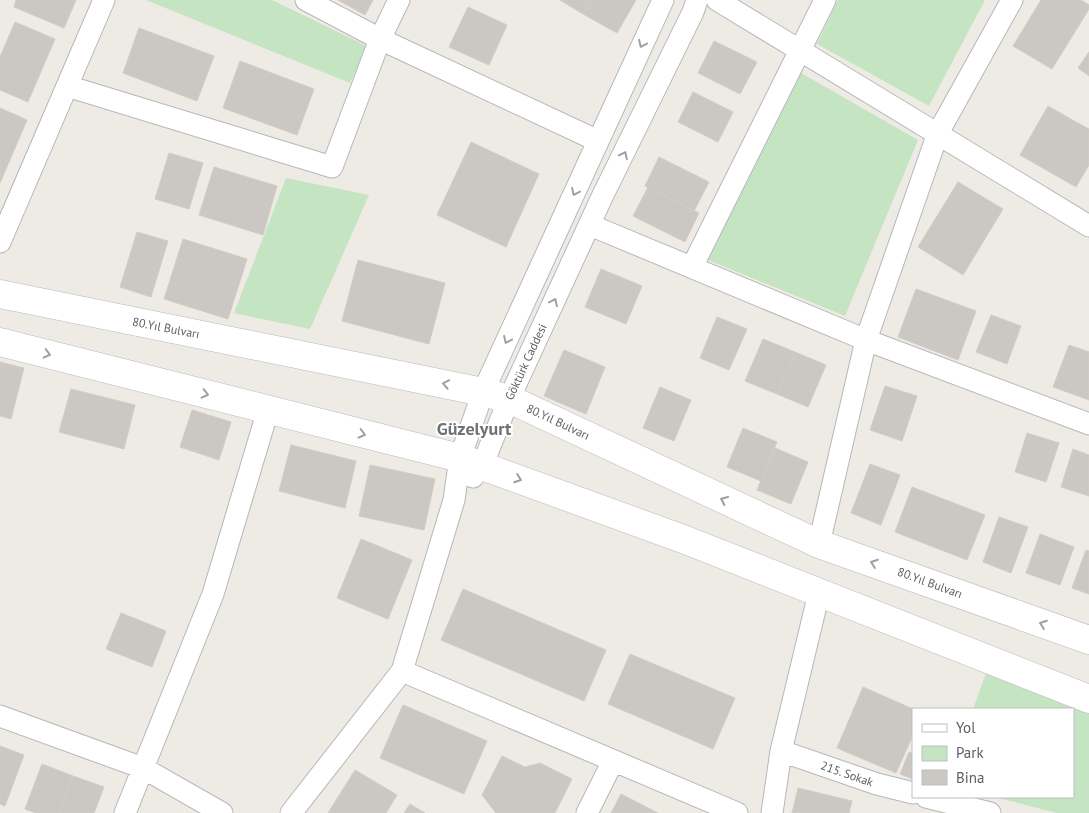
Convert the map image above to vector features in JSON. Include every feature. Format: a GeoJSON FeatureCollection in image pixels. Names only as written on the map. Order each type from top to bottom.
{"type":"FeatureCollection","features":[{"type":"Feature","properties":{"kind":"street"},"geometry":{"type":"LineString","coordinates":[[0,242],[104,0]]}},
{"type":"Feature","properties":{"kind":"street"},"geometry":{"type":"LineString","coordinates":[[306,0],[380,39],[598,141]]}},
{"type":"Feature","properties":{"kind":"street"},"geometry":{"type":"LineString","coordinates":[[66,86],[332,167],[380,39],[399,0]]}},
{"type":"Feature","properties":{"kind":"street","name":"Göktürk Caddesi"},"geometry":{"type":"LineString","coordinates":[[471,462],[483,392],[663,0]]}},
{"type":"Feature","properties":{"kind":"street","name":"Göktürk Caddesi"},"geometry":{"type":"LineString","coordinates":[[402,672],[454,500],[471,462],[509,399],[697,0]]}},
{"type":"Feature","properties":{"kind":"street"},"geometry":{"type":"LineString","coordinates":[[717,0],[1089,226]]}},
{"type":"Feature","properties":{"kind":"street"},"geometry":{"type":"LineString","coordinates":[[692,267],[825,0]]}},
{"type":"Feature","properties":{"kind":"street"},"geometry":{"type":"LineString","coordinates":[[819,544],[866,340],[938,133],[1012,0]]}},
{"type":"Feature","properties":{"kind":"street"},"geometry":{"type":"LineString","coordinates":[[590,224],[866,340],[1089,424]]}},
{"type":"Feature","properties":{"kind":"street","name":"80.Yıl Bulvarı"},"geometry":{"type":"LineString","coordinates":[[0,294],[483,392],[509,399],[819,544],[1089,640]]}},
{"type":"Feature","properties":{"kind":"street"},"geometry":{"type":"LineString","coordinates":[[0,342],[471,462],[684,540],[1089,699]]}},
{"type":"Feature","properties":{"kind":"street"},"geometry":{"type":"LineString","coordinates":[[125,813],[213,594],[268,410]]}},
{"type":"Feature","properties":{"kind":"street"},"geometry":{"type":"LineString","coordinates":[[772,813],[781,751],[819,593]]}},
{"type":"Feature","properties":{"kind":"street"},"geometry":{"type":"LineString","coordinates":[[291,813],[402,672],[737,813]]}},
{"type":"Feature","properties":{"kind":"street"},"geometry":{"type":"LineString","coordinates":[[0,716],[143,768],[222,813]]}},
{"type":"Feature","properties":{"kind":"street","name":"215. Sokak"},"geometry":{"type":"LineString","coordinates":[[781,751],[877,784],[912,793]]}},
{"type":"Feature","properties":{"kind":"street"},"geometry":{"type":"LineString","coordinates":[[587,813],[613,761]]}},
{"type":"Feature","properties":{"kind":"street"},"geometry":{"type":"LineString","coordinates":[[930,798],[990,813]]}},
{"type":"Feature","properties":{"kind":"green space"},"geometry":{"type":"Polygon","coordinates":[[[146,0],[272,0],[367,46],[350,83],[146,0]]]}},
{"type":"Feature","properties":{"kind":"green space"},"geometry":{"type":"Polygon","coordinates":[[[838,0],[985,0],[929,106],[817,44],[838,0]]]}},
{"type":"Feature","properties":{"kind":"green space"},"geometry":{"type":"Polygon","coordinates":[[[801,73],[918,140],[845,316],[708,260],[801,73]]]}},
{"type":"Feature","properties":{"kind":"green space"},"geometry":{"type":"Polygon","coordinates":[[[286,178],[369,195],[310,329],[234,313],[286,178]]]}},
{"type":"Feature","properties":{"kind":"green space"},"geometry":{"type":"Polygon","coordinates":[[[986,673],[1089,704],[1089,813],[1057,813],[998,798],[1074,798],[1074,708],[973,708],[986,673]]]}},
{"type":"Feature","properties":{"kind":"building"},"geometry":{"type":"Polygon","coordinates":[[[16,0],[76,0],[64,28],[14,7],[16,0]]]}},
{"type":"Feature","properties":{"kind":"building"},"geometry":{"type":"Polygon","coordinates":[[[338,0],[373,0],[365,15],[338,0]]]}},
{"type":"Feature","properties":{"kind":"building"},"geometry":{"type":"Polygon","coordinates":[[[560,0],[591,0],[583,14],[560,0]]]}},
{"type":"Feature","properties":{"kind":"building"},"geometry":{"type":"Polygon","coordinates":[[[591,0],[636,0],[617,33],[583,14],[591,0]]]}},
{"type":"Feature","properties":{"kind":"building"},"geometry":{"type":"Polygon","coordinates":[[[1041,0],[1081,0],[1089,5],[1089,9],[1052,69],[1013,46],[1041,0]]]}},
{"type":"Feature","properties":{"kind":"building"},"geometry":{"type":"Polygon","coordinates":[[[468,7],[507,25],[489,65],[449,47],[468,7]]]}},
{"type":"Feature","properties":{"kind":"building"},"geometry":{"type":"Polygon","coordinates":[[[15,22],[55,39],[28,102],[0,90],[0,57],[15,22]]]}},
{"type":"Feature","properties":{"kind":"building"},"geometry":{"type":"Polygon","coordinates":[[[139,28],[214,56],[197,101],[123,73],[139,28]]]}},
{"type":"Feature","properties":{"kind":"building"},"geometry":{"type":"Polygon","coordinates":[[[714,41],[757,62],[740,94],[698,73],[714,41]]]}},
{"type":"Feature","properties":{"kind":"building"},"geometry":{"type":"Polygon","coordinates":[[[1089,52],[1089,76],[1078,68],[1089,52]]]}},
{"type":"Feature","properties":{"kind":"building"},"geometry":{"type":"Polygon","coordinates":[[[240,61],[314,89],[297,135],[223,108],[240,61]]]}},
{"type":"Feature","properties":{"kind":"building"},"geometry":{"type":"Polygon","coordinates":[[[693,92],[733,112],[718,142],[678,122],[693,92]]]}},
{"type":"Feature","properties":{"kind":"building"},"geometry":{"type":"Polygon","coordinates":[[[1048,106],[1076,122],[1048,171],[1020,155],[1048,106]]]}},
{"type":"Feature","properties":{"kind":"building"},"geometry":{"type":"Polygon","coordinates":[[[0,108],[27,120],[0,183],[0,108]]]}},
{"type":"Feature","properties":{"kind":"building"},"geometry":{"type":"Polygon","coordinates":[[[1076,122],[1089,129],[1089,165],[1076,187],[1048,171],[1076,122]]]}},
{"type":"Feature","properties":{"kind":"building"},"geometry":{"type":"Polygon","coordinates":[[[471,142],[539,174],[506,247],[437,215],[471,142]]]}},
{"type":"Feature","properties":{"kind":"building"},"geometry":{"type":"Polygon","coordinates":[[[169,153],[203,163],[189,209],[155,199],[169,153]]]}},
{"type":"Feature","properties":{"kind":"building"},"geometry":{"type":"Polygon","coordinates":[[[659,157],[709,182],[694,211],[645,186],[659,157]]]}},
{"type":"Feature","properties":{"kind":"building"},"geometry":{"type":"Polygon","coordinates":[[[214,167],[277,186],[263,235],[199,215],[214,167]]]}},
{"type":"Feature","properties":{"kind":"building"},"geometry":{"type":"Polygon","coordinates":[[[958,182],[1003,209],[963,275],[918,247],[958,182]]]}},
{"type":"Feature","properties":{"kind":"building"},"geometry":{"type":"Polygon","coordinates":[[[648,187],[699,213],[685,242],[633,216],[648,187]]]}},
{"type":"Feature","properties":{"kind":"building"},"geometry":{"type":"Polygon","coordinates":[[[137,232],[168,241],[151,297],[120,287],[137,232]]]}},
{"type":"Feature","properties":{"kind":"building"},"geometry":{"type":"Polygon","coordinates":[[[183,239],[247,259],[228,319],[164,299],[183,239]]]}},
{"type":"Feature","properties":{"kind":"building"},"geometry":{"type":"Polygon","coordinates":[[[358,260],[445,283],[429,344],[342,321],[358,260]]]}},
{"type":"Feature","properties":{"kind":"building"},"geometry":{"type":"Polygon","coordinates":[[[601,269],[642,286],[626,324],[585,307],[601,269]]]}},
{"type":"Feature","properties":{"kind":"building"},"geometry":{"type":"Polygon","coordinates":[[[916,289],[976,311],[958,360],[898,337],[916,289]]]}},
{"type":"Feature","properties":{"kind":"building"},"geometry":{"type":"Polygon","coordinates":[[[991,315],[1021,326],[1007,364],[976,352],[991,315]]]}},
{"type":"Feature","properties":{"kind":"building"},"geometry":{"type":"Polygon","coordinates":[[[717,317],[747,329],[729,370],[700,358],[717,317]]]}},
{"type":"Feature","properties":{"kind":"building"},"geometry":{"type":"Polygon","coordinates":[[[763,339],[795,352],[777,394],[745,381],[763,339]]]}},
{"type":"Feature","properties":{"kind":"building"},"geometry":{"type":"Polygon","coordinates":[[[1069,345],[1089,352],[1089,400],[1053,387],[1069,345]]]}},
{"type":"Feature","properties":{"kind":"building"},"geometry":{"type":"Polygon","coordinates":[[[564,350],[605,367],[586,414],[544,396],[564,350]]]}},
{"type":"Feature","properties":{"kind":"building"},"geometry":{"type":"Polygon","coordinates":[[[795,352],[826,365],[808,407],[777,394],[795,352]]]}},
{"type":"Feature","properties":{"kind":"building"},"geometry":{"type":"Polygon","coordinates":[[[0,362],[24,368],[11,419],[0,416],[0,362]]]}},
{"type":"Feature","properties":{"kind":"building"},"geometry":{"type":"Polygon","coordinates":[[[885,386],[917,396],[902,441],[870,430],[885,386]]]}},
{"type":"Feature","properties":{"kind":"building"},"geometry":{"type":"Polygon","coordinates":[[[660,387],[691,400],[674,441],[643,428],[660,387]]]}},
{"type":"Feature","properties":{"kind":"building"},"geometry":{"type":"Polygon","coordinates":[[[71,389],[135,405],[124,449],[59,432],[71,389]]]}},
{"type":"Feature","properties":{"kind":"building"},"geometry":{"type":"Polygon","coordinates":[[[192,410],[231,422],[219,460],[180,447],[192,410]]]}},
{"type":"Feature","properties":{"kind":"building"},"geometry":{"type":"Polygon","coordinates":[[[743,428],[777,442],[761,481],[727,467],[743,428]]]}},
{"type":"Feature","properties":{"kind":"building"},"geometry":{"type":"Polygon","coordinates":[[[1027,433],[1059,443],[1046,482],[1015,472],[1027,433]]]}},
{"type":"Feature","properties":{"kind":"building"},"geometry":{"type":"Polygon","coordinates":[[[291,445],[356,461],[345,508],[279,491],[291,445]]]}},
{"type":"Feature","properties":{"kind":"building"},"geometry":{"type":"Polygon","coordinates":[[[775,448],[808,462],[791,504],[757,490],[775,448]]]}},
{"type":"Feature","properties":{"kind":"building"},"geometry":{"type":"Polygon","coordinates":[[[1073,449],[1089,455],[1089,496],[1061,487],[1073,449]]]}},
{"type":"Feature","properties":{"kind":"building"},"geometry":{"type":"Polygon","coordinates":[[[870,464],[900,475],[881,525],[851,513],[870,464]]]}},
{"type":"Feature","properties":{"kind":"building"},"geometry":{"type":"Polygon","coordinates":[[[370,465],[435,479],[424,530],[359,516],[370,465]]]}},
{"type":"Feature","properties":{"kind":"building"},"geometry":{"type":"Polygon","coordinates":[[[912,487],[985,515],[967,560],[895,532],[912,487]]]}},
{"type":"Feature","properties":{"kind":"building"},"geometry":{"type":"Polygon","coordinates":[[[999,517],[1028,527],[1011,573],[983,562],[999,517]]]}},
{"type":"Feature","properties":{"kind":"building"},"geometry":{"type":"Polygon","coordinates":[[[1040,534],[1074,547],[1060,585],[1026,573],[1040,534]]]}},
{"type":"Feature","properties":{"kind":"building"},"geometry":{"type":"Polygon","coordinates":[[[361,539],[412,560],[388,619],[337,598],[361,539]]]}},
{"type":"Feature","properties":{"kind":"building"},"geometry":{"type":"Polygon","coordinates":[[[1086,550],[1089,551],[1089,594],[1072,588],[1086,550]]]}},
{"type":"Feature","properties":{"kind":"building"},"geometry":{"type":"Polygon","coordinates":[[[463,589],[606,650],[584,701],[441,640],[463,589]]]}},
{"type":"Feature","properties":{"kind":"building"},"geometry":{"type":"Polygon","coordinates":[[[121,613],[166,631],[152,667],[106,649],[121,613]]]}},
{"type":"Feature","properties":{"kind":"building"},"geometry":{"type":"Polygon","coordinates":[[[630,654],[735,698],[713,749],[608,704],[630,654]]]}},
{"type":"Feature","properties":{"kind":"building"},"geometry":{"type":"Polygon","coordinates":[[[863,687],[912,709],[912,737],[896,773],[837,748],[863,687]]]}},
{"type":"Feature","properties":{"kind":"building"},"geometry":{"type":"Polygon","coordinates":[[[403,705],[487,741],[464,794],[380,758],[403,705]]]}},
{"type":"Feature","properties":{"kind":"building"},"geometry":{"type":"Polygon","coordinates":[[[0,746],[24,755],[5,806],[0,804],[0,746]]]}},
{"type":"Feature","properties":{"kind":"building"},"geometry":{"type":"Polygon","coordinates":[[[909,752],[912,754],[912,779],[900,774],[909,752]]]}},
{"type":"Feature","properties":{"kind":"building"},"geometry":{"type":"Polygon","coordinates":[[[502,756],[525,767],[540,763],[572,779],[555,813],[496,813],[482,795],[502,756]]]}},
{"type":"Feature","properties":{"kind":"building"},"geometry":{"type":"Polygon","coordinates":[[[42,764],[73,776],[59,813],[36,813],[25,809],[42,764]]]}},
{"type":"Feature","properties":{"kind":"building"},"geometry":{"type":"Polygon","coordinates":[[[355,770],[397,795],[386,813],[328,813],[355,770]]]}},
{"type":"Feature","properties":{"kind":"building"},"geometry":{"type":"Polygon","coordinates":[[[73,776],[104,787],[94,813],[59,813],[73,776]]]}},
{"type":"Feature","properties":{"kind":"building"},"geometry":{"type":"Polygon","coordinates":[[[798,788],[852,801],[849,813],[792,813],[798,788]]]}},
{"type":"Feature","properties":{"kind":"building"},"geometry":{"type":"Polygon","coordinates":[[[621,794],[658,813],[611,813],[621,794]]]}},
{"type":"Feature","properties":{"kind":"building"},"geometry":{"type":"Polygon","coordinates":[[[410,804],[425,813],[404,813],[410,804]]]}},
{"type":"Feature","properties":{"kind":"district","name":"Güzelyurt"},"geometry":{"type":"Point","coordinates":[474,429]}}]}
